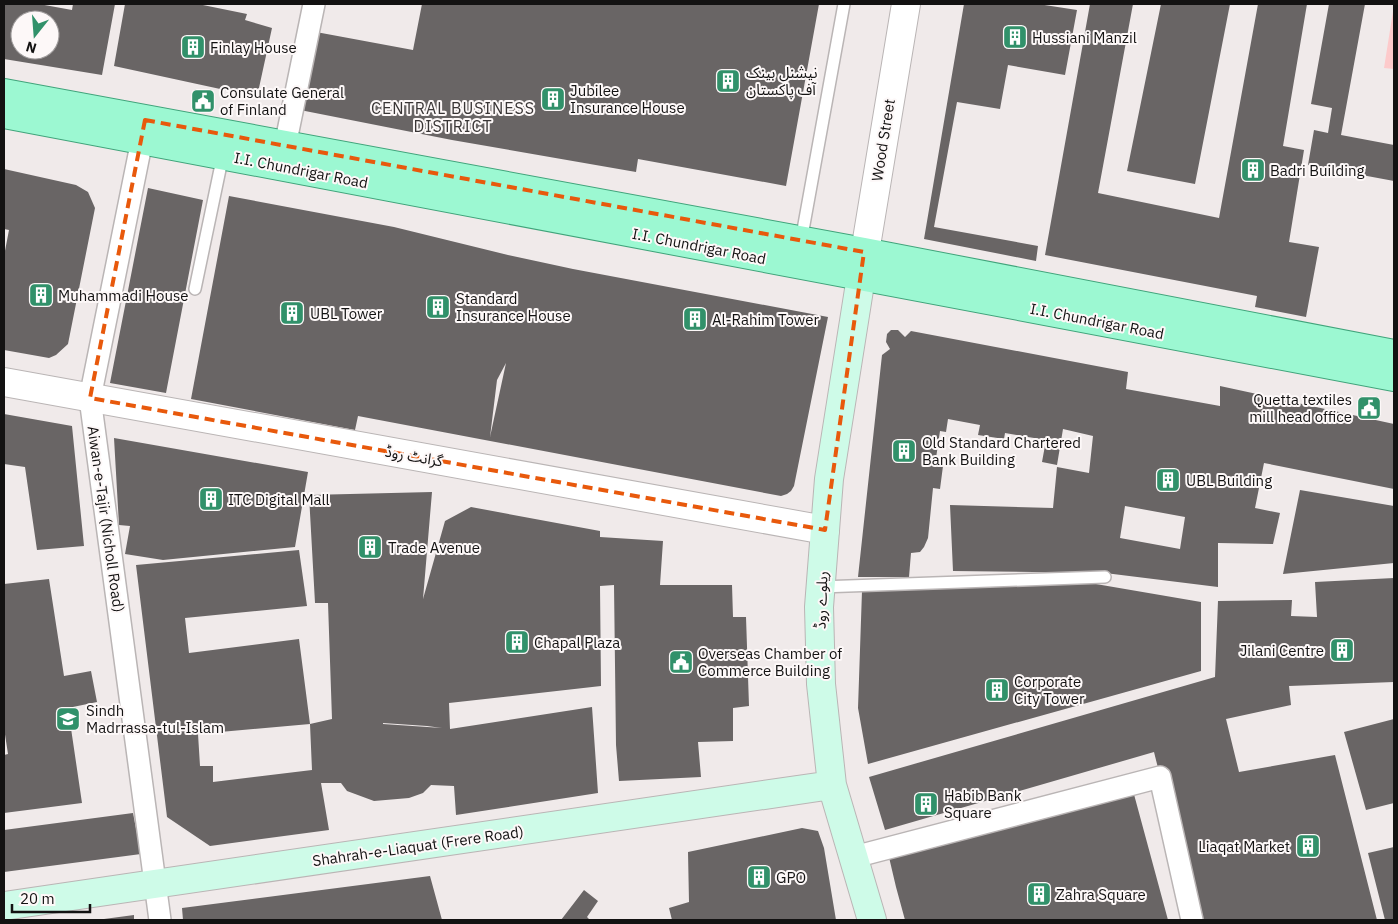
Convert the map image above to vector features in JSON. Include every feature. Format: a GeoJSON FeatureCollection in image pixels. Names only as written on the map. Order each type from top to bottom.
{"type":"FeatureCollection","features":[{"type":"Feature","properties":{"kind":"main road","name":"I.I. Chundrigar Road"},"geometry":{"type":"LineString","coordinates":[[4,93],[144,130],[223,155],[1394,354]]}},
{"type":"Feature","properties":{"kind":"main road","name":"I.I. Chundrigar Road"},"geometry":{"type":"LineString","coordinates":[[4,114],[285,146],[801,241],[862,264],[1394,377]]}},
{"type":"Feature","properties":{"kind":"main road","name":"ریلوے روڈ"},"geometry":{"type":"LineString","coordinates":[[862,264],[829,479],[818,608],[821,684],[832,785],[872,920]]}},
{"type":"Feature","properties":{"kind":"main road","name":"Shahrah-e-Liaquat (Frere Road)"},"geometry":{"type":"LineString","coordinates":[[4,906],[832,785]]}},
{"type":"Feature","properties":{"kind":"street"},"geometry":{"type":"LineString","coordinates":[[285,146],[314,4]]}},
{"type":"Feature","properties":{"kind":"street","name":"Wood Street"},"geometry":{"type":"LineString","coordinates":[[862,264],[906,4]]}},
{"type":"Feature","properties":{"kind":"street","name":"Aiwan-e-Tajir (Nicholl Road)"},"geometry":{"type":"LineString","coordinates":[[144,130],[90,398],[160,920]]}},
{"type":"Feature","properties":{"kind":"street","name":"گرانٹ روڈ"},"geometry":{"type":"LineString","coordinates":[[4,382],[825,530]]}},
{"type":"Feature","properties":{"kind":"street"},"geometry":{"type":"LineString","coordinates":[[854,857],[1160,778],[1192,920]]}},
{"type":"Feature","properties":{"kind":"lane"},"geometry":{"type":"LineString","coordinates":[[801,241],[844,4]]}},
{"type":"Feature","properties":{"kind":"lane"},"geometry":{"type":"LineString","coordinates":[[195,289],[223,155]]}},
{"type":"Feature","properties":{"kind":"lane"},"geometry":{"type":"LineString","coordinates":[[820,587],[1106,577]]}},
{"type":"Feature","properties":{"kind":"highlighted area"},"geometry":{"type":"Polygon","coordinates":[[[145,120],[864,252],[825,530],[90,398],[145,120]]]}},
{"type":"Feature","properties":{"kind":"shaded area"},"geometry":{"type":"Polygon","coordinates":[[[1394,5],[1394,69],[1384,68],[1394,5]]]}},
{"type":"Feature","properties":{"kind":"building"},"geometry":{"type":"Polygon","coordinates":[[[4,4],[39,4],[72,10],[73,4],[115,4],[102,75],[10,60],[60,60],[60,10],[10,10],[10,60],[4,59],[4,4]]]}},
{"type":"Feature","properties":{"kind":"building","name":"Finlay House"},"geometry":{"type":"Polygon","coordinates":[[[125,4],[198,4],[247,14],[245,20],[272,28],[257,97],[114,66],[125,4]]]}},
{"type":"Feature","properties":{"kind":"building"},"geometry":{"type":"Polygon","coordinates":[[[422,4],[819,4],[786,186],[638,159],[636,172],[452,140],[300,110],[316,32],[413,50],[422,4]]]}},
{"type":"Feature","properties":{"kind":"building","name":"Hussiani Manzil"},"geometry":{"type":"Polygon","coordinates":[[[964,4],[1038,4],[1077,10],[1065,75],[1008,65],[1000,109],[957,102],[934,227],[1038,246],[1036,261],[924,239],[964,4]]]}},
{"type":"Feature","properties":{"kind":"building","name":"Badri Building"},"geometry":{"type":"Polygon","coordinates":[[[1090,4],[1133,4],[1098,193],[1219,218],[1258,4],[1307,4],[1283,146],[1304,150],[1289,242],[1319,247],[1306,317],[1255,307],[1257,296],[1045,255],[1090,4]]]}},
{"type":"Feature","properties":{"kind":"building"},"geometry":{"type":"Polygon","coordinates":[[[1161,4],[1230,4],[1195,184],[1127,171],[1161,4]]]}},
{"type":"Feature","properties":{"kind":"building"},"geometry":{"type":"Polygon","coordinates":[[[1329,4],[1365,4],[1341,135],[1394,145],[1394,181],[1308,165],[1314,130],[1328,133],[1332,108],[1311,104],[1329,4]]]}},
{"type":"Feature","properties":{"kind":"building","name":"Muhammadi House"},"geometry":{"type":"Polygon","coordinates":[[[4,169],[76,185],[88,192],[95,208],[68,344],[56,355],[49,358],[4,350],[4,256],[9,230],[4,229],[4,169]]]}},
{"type":"Feature","properties":{"kind":"building"},"geometry":{"type":"Polygon","coordinates":[[[148,188],[203,200],[166,393],[110,383],[148,188]]]}},
{"type":"Feature","properties":{"kind":"building"},"geometry":{"type":"Polygon","coordinates":[[[229,196],[394,227],[573,269],[828,317],[794,486],[791,491],[781,496],[358,416],[355,430],[191,399],[229,196]],[[506,363],[497,380],[490,437],[506,363]]]}},
{"type":"Feature","properties":{"kind":"building"},"geometry":{"type":"Polygon","coordinates":[[[891,330],[898,330],[905,337],[911,331],[1128,372],[1126,389],[1220,406],[1220,386],[1394,424],[1394,489],[1264,463],[1255,508],[1280,513],[1273,544],[1218,543],[1218,587],[1105,573],[953,571],[950,505],[1053,508],[1057,467],[1089,473],[1093,436],[1063,429],[1057,465],[1042,462],[1046,440],[1005,433],[1004,439],[978,435],[980,425],[948,419],[946,432],[940,431],[935,465],[943,466],[940,489],[933,488],[928,538],[920,552],[911,553],[909,577],[858,577],[882,355],[890,349],[886,342],[887,334],[891,330]],[[1125,506],[1120,538],[1180,549],[1185,517],[1125,506]]]}},
{"type":"Feature","properties":{"kind":"building"},"geometry":{"type":"Polygon","coordinates":[[[4,414],[72,426],[84,546],[37,550],[25,467],[4,464],[4,414]]]}},
{"type":"Feature","properties":{"kind":"building","name":"ITC Digital Mall"},"geometry":{"type":"Polygon","coordinates":[[[114,438],[308,472],[295,547],[163,560],[125,554],[130,526],[119,525],[114,438]]]}},
{"type":"Feature","properties":{"kind":"building"},"geometry":{"type":"Polygon","coordinates":[[[1300,490],[1394,506],[1394,563],[1283,574],[1300,490]]]}},
{"type":"Feature","properties":{"kind":"building"},"geometry":{"type":"Polygon","coordinates":[[[432,492],[423,599],[445,521],[471,507],[600,531],[600,537],[663,541],[660,585],[732,585],[733,617],[746,617],[749,706],[733,708],[733,741],[698,742],[701,777],[619,781],[616,745],[614,585],[600,586],[601,686],[449,703],[450,729],[592,707],[598,793],[456,815],[454,786],[431,785],[423,793],[409,798],[374,801],[347,791],[341,783],[321,783],[329,830],[210,846],[167,817],[136,565],[299,550],[307,606],[185,618],[189,653],[299,639],[310,724],[332,719],[328,603],[315,603],[309,495],[432,492]],[[310,724],[198,734],[200,766],[213,766],[213,782],[312,770],[310,724]],[[383,724],[442,728],[427,726],[383,724]]]}},
{"type":"Feature","properties":{"kind":"building"},"geometry":{"type":"Polygon","coordinates":[[[1394,578],[1394,682],[1289,686],[1291,705],[1226,719],[1239,772],[1335,755],[1377,920],[1196,920],[1154,752],[885,830],[869,777],[1215,677],[1218,601],[1292,600],[1291,616],[1317,617],[1315,582],[1394,578]]]}},
{"type":"Feature","properties":{"kind":"building"},"geometry":{"type":"Polygon","coordinates":[[[49,579],[64,676],[91,671],[97,702],[68,708],[82,803],[4,813],[4,755],[8,754],[4,728],[4,584],[49,579]]]}},
{"type":"Feature","properties":{"kind":"building","name":"Corporate City Tower"},"geometry":{"type":"Polygon","coordinates":[[[1090,583],[1201,602],[1201,671],[868,764],[858,708],[862,591],[1090,583]]]}},
{"type":"Feature","properties":{"kind":"building"},"geometry":{"type":"Polygon","coordinates":[[[1394,719],[1394,803],[1366,810],[1344,732],[1394,719]]]}},
{"type":"Feature","properties":{"kind":"building"},"geometry":{"type":"Polygon","coordinates":[[[1132,787],[1168,920],[905,920],[888,853],[1132,787]]]}},
{"type":"Feature","properties":{"kind":"building"},"geometry":{"type":"Polygon","coordinates":[[[133,813],[141,854],[4,872],[4,830],[133,813]]]}},
{"type":"Feature","properties":{"kind":"building","name":"GPO"},"geometry":{"type":"Polygon","coordinates":[[[802,828],[818,831],[824,848],[836,920],[672,920],[669,908],[689,902],[688,852],[802,828]]]}},
{"type":"Feature","properties":{"kind":"building"},"geometry":{"type":"Polygon","coordinates":[[[1394,847],[1394,920],[1385,920],[1368,853],[1394,847]]]}},
{"type":"Feature","properties":{"kind":"building"},"geometry":{"type":"Polygon","coordinates":[[[430,876],[442,920],[183,920],[182,908],[430,876]]]}},
{"type":"Feature","properties":{"kind":"building"},"geometry":{"type":"Polygon","coordinates":[[[584,890],[598,901],[587,917],[590,920],[561,920],[584,890]]]}},
{"type":"Feature","properties":{"kind":"building"},"geometry":{"type":"Polygon","coordinates":[[[134,915],[134,920],[104,920],[104,919],[134,915]]]}},
{"type":"Feature","properties":{"kind":"place","name":"Hussiani Manzil"},"geometry":{"type":"Point","coordinates":[1015,37]}},
{"type":"Feature","properties":{"kind":"place","name":"Finlay House"},"geometry":{"type":"Point","coordinates":[193,47]}},
{"type":"Feature","properties":{"kind":"place","name":"نیشنل بینک آف پاکستان"},"geometry":{"type":"Point","coordinates":[728,81]}},
{"type":"Feature","properties":{"kind":"place","name":"Jubilee Insurance House"},"geometry":{"type":"Point","coordinates":[553,99]}},
{"type":"Feature","properties":{"kind":"place","name":"Consulate General of Finland"},"geometry":{"type":"Point","coordinates":[203,101]}},
{"type":"Feature","properties":{"kind":"place","name":"Badri Building"},"geometry":{"type":"Point","coordinates":[1253,170]}},
{"type":"Feature","properties":{"kind":"place","name":"Muhammadi House"},"geometry":{"type":"Point","coordinates":[41,295]}},
{"type":"Feature","properties":{"kind":"place","name":"Standard Insurance House"},"geometry":{"type":"Point","coordinates":[438,307]}},
{"type":"Feature","properties":{"kind":"place","name":"UBL Tower"},"geometry":{"type":"Point","coordinates":[292,313]}},
{"type":"Feature","properties":{"kind":"place","name":"Al-Rahim Tower"},"geometry":{"type":"Point","coordinates":[695,319]}},
{"type":"Feature","properties":{"kind":"place","name":"Quetta textiles mill head office"},"geometry":{"type":"Point","coordinates":[1369,408]}},
{"type":"Feature","properties":{"kind":"place","name":"Old Standard Chartered Bank Building"},"geometry":{"type":"Point","coordinates":[904,451]}},
{"type":"Feature","properties":{"kind":"place","name":"UBL Building"},"geometry":{"type":"Point","coordinates":[1168,480]}},
{"type":"Feature","properties":{"kind":"place","name":"ITC Digital Mall"},"geometry":{"type":"Point","coordinates":[211,499]}},
{"type":"Feature","properties":{"kind":"place","name":"Trade Avenue"},"geometry":{"type":"Point","coordinates":[370,547]}},
{"type":"Feature","properties":{"kind":"place","name":"Chapal Plaza"},"geometry":{"type":"Point","coordinates":[517,642]}},
{"type":"Feature","properties":{"kind":"place","name":"Jilani Centre"},"geometry":{"type":"Point","coordinates":[1342,650]}},
{"type":"Feature","properties":{"kind":"place","name":"Overseas Chamber of Commerce Building"},"geometry":{"type":"Point","coordinates":[681,662]}},
{"type":"Feature","properties":{"kind":"place","name":"Corporate City Tower"},"geometry":{"type":"Point","coordinates":[997,690]}},
{"type":"Feature","properties":{"kind":"place","name":"Sindh Madrrassa-tul-Islam"},"geometry":{"type":"Point","coordinates":[68,719]}},
{"type":"Feature","properties":{"kind":"place","name":"Habib Bank Square"},"geometry":{"type":"Point","coordinates":[926,804]}},
{"type":"Feature","properties":{"kind":"place","name":"Liaqat Market"},"geometry":{"type":"Point","coordinates":[1308,846]}},
{"type":"Feature","properties":{"kind":"place","name":"GPO"},"geometry":{"type":"Point","coordinates":[759,877]}},
{"type":"Feature","properties":{"kind":"place","name":"Zahra Square"},"geometry":{"type":"Point","coordinates":[1039,894]}},
{"type":"Feature","properties":{"kind":"district","name":"CENTRAL BUSINESS DISTRICT"},"geometry":{"type":"Point","coordinates":[453,117]}}]}
